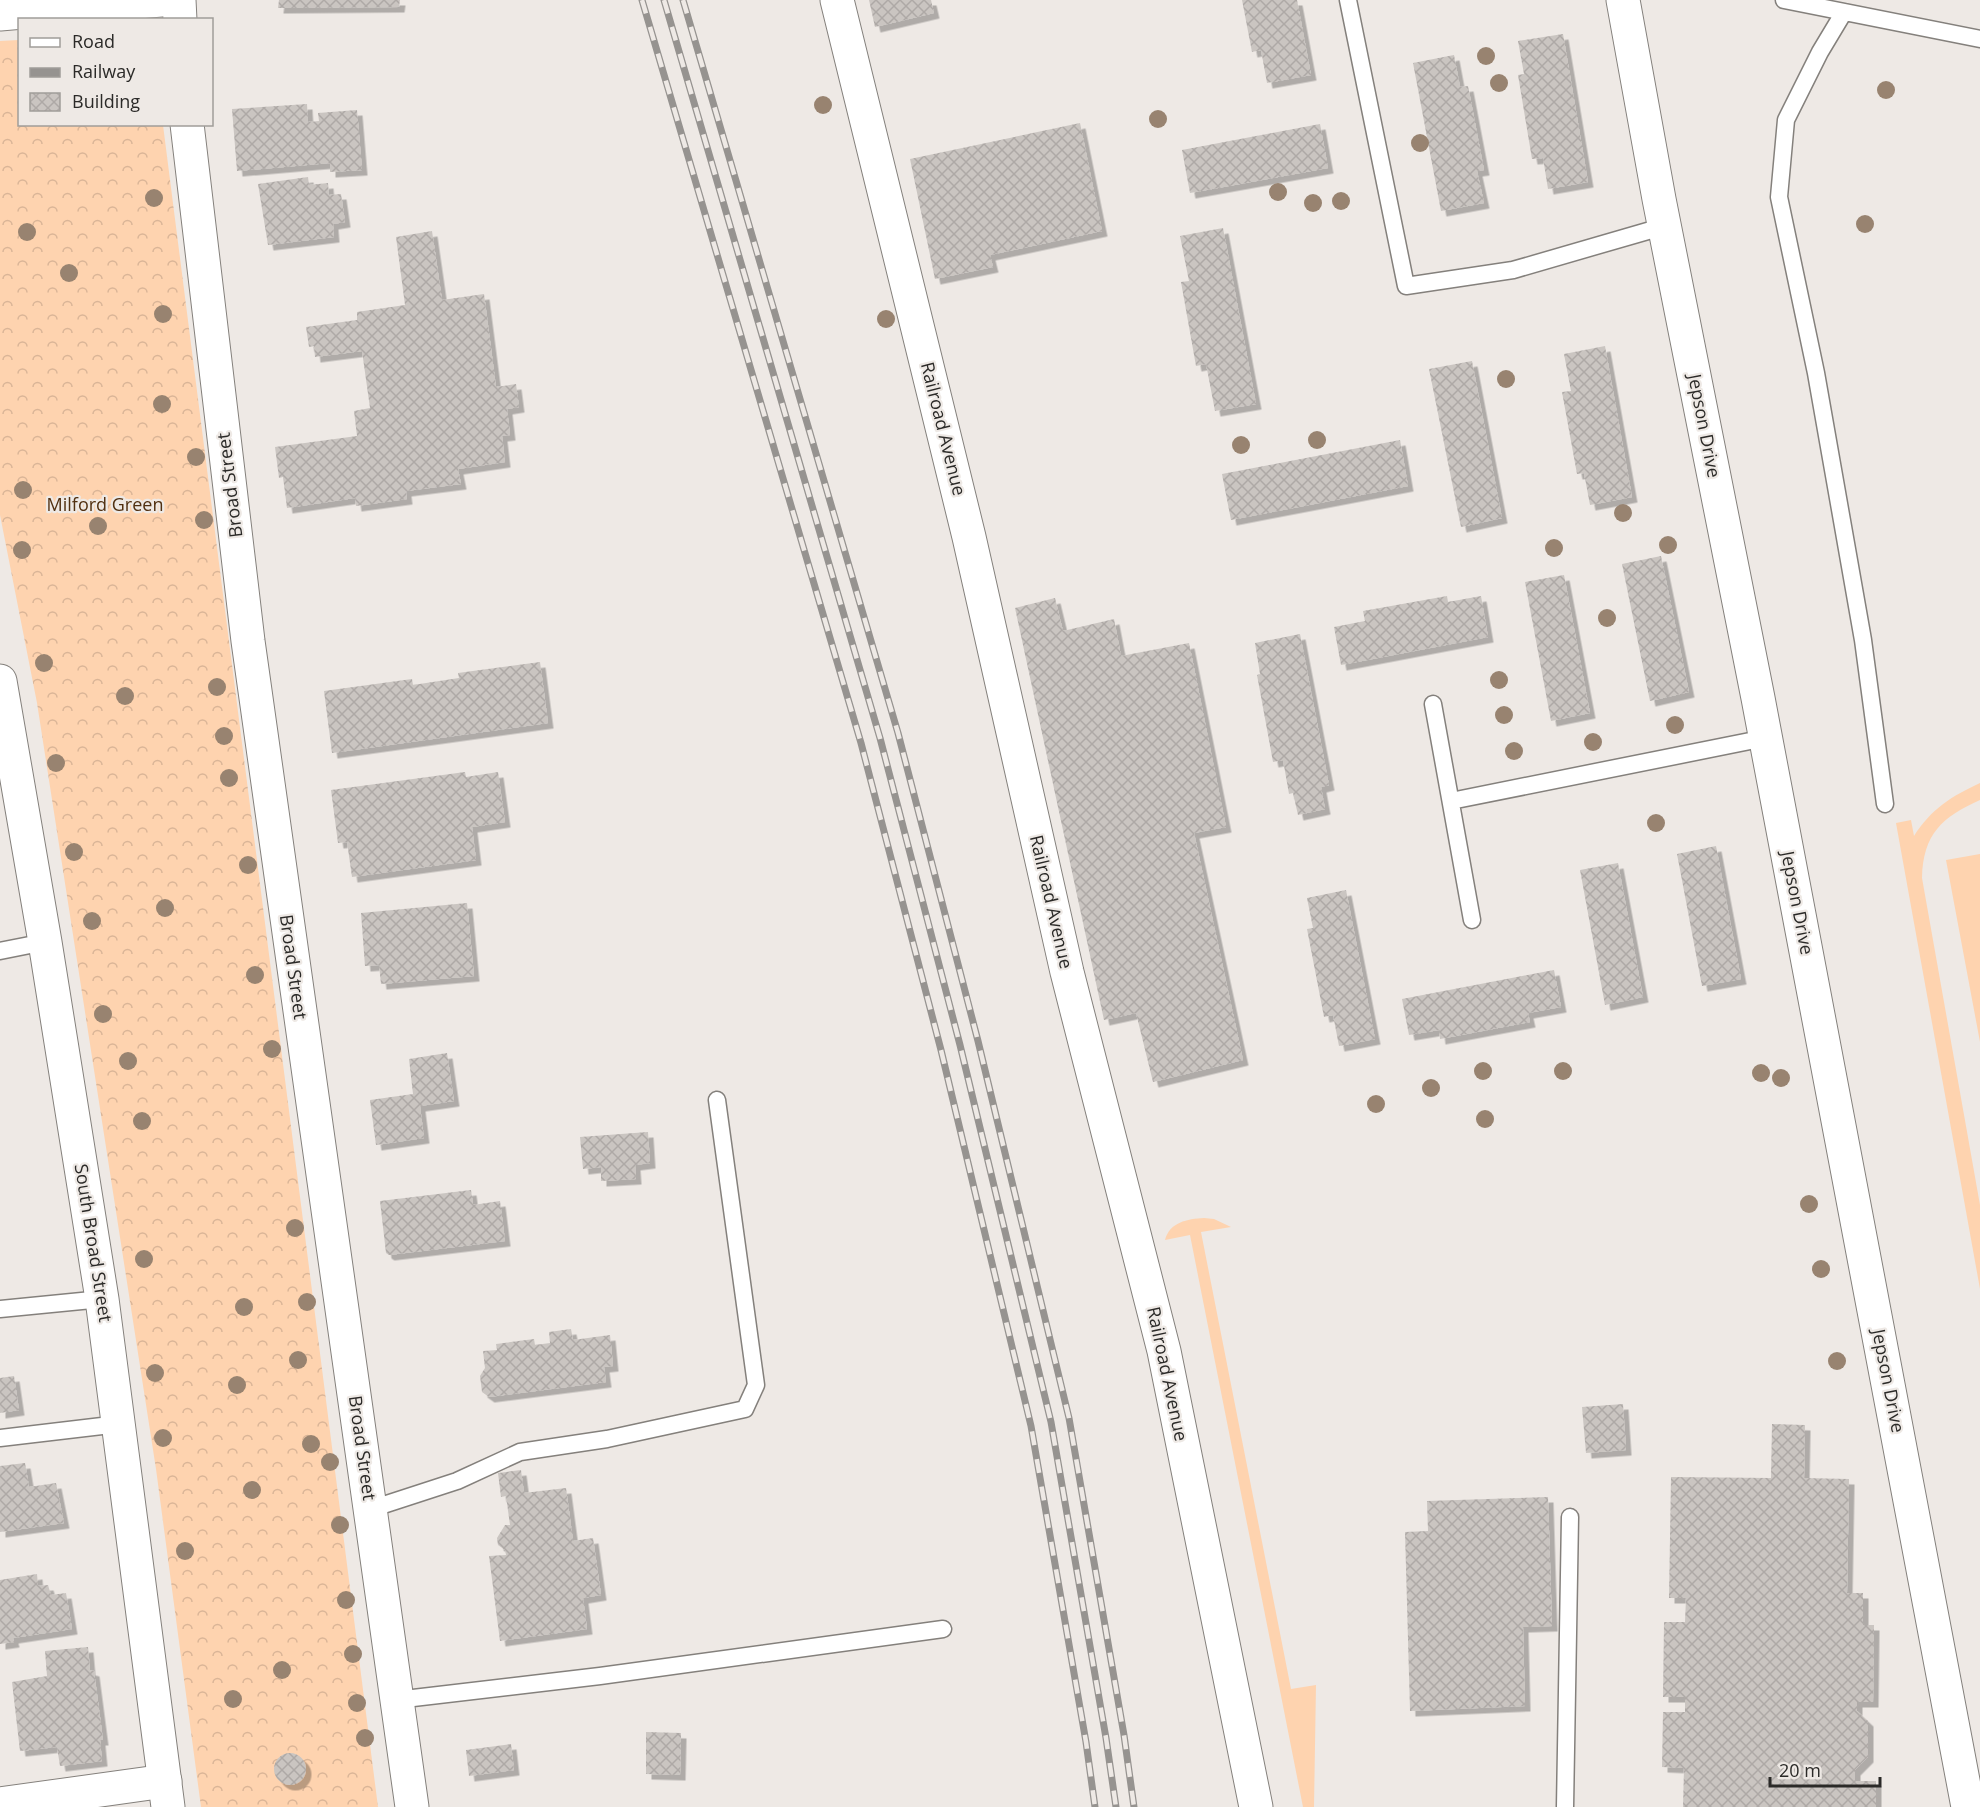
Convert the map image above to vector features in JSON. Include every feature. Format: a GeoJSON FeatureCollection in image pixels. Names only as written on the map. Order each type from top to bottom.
{"type":"FeatureCollection","features":[{"type":"Feature","properties":{"kind":"street"},"geometry":{"type":"LineString","coordinates":[[0,14],[161,0]]}},
{"type":"Feature","properties":{"kind":"street"},"geometry":{"type":"LineString","coordinates":[[180,0],[180,18]]}},
{"type":"Feature","properties":{"kind":"street","name":"Railroad Avenue"},"geometry":{"type":"LineString","coordinates":[[837,0],[969,537],[1067,972],[1164,1351],[1256,1807]]}},
{"type":"Feature","properties":{"kind":"street","name":"Jepson Drive"},"geometry":{"type":"LineString","coordinates":[[1623,0],[1968,1807]]}},
{"type":"Feature","properties":{"kind":"street","name":"Broad Street"},"geometry":{"type":"LineString","coordinates":[[187,126],[248,641],[412,1807]]}},
{"type":"Feature","properties":{"kind":"street","name":"South Broad Street"},"geometry":{"type":"LineString","coordinates":[[0,681],[5,746],[45,942],[102,1299],[166,1794]]}},
{"type":"Feature","properties":{"kind":"street"},"geometry":{"type":"LineString","coordinates":[[0,1804],[166,1794]]}},
{"type":"Feature","properties":{"kind":"lane"},"geometry":{"type":"LineString","coordinates":[[1348,0],[1406,286],[1513,270],[1665,226]]}},
{"type":"Feature","properties":{"kind":"lane"},"geometry":{"type":"LineString","coordinates":[[1784,0],[1980,39]]}},
{"type":"Feature","properties":{"kind":"lane"},"geometry":{"type":"LineString","coordinates":[[1844,12],[1820,52],[1786,120],[1779,197],[1816,373],[1863,640],[1885,804]]}},
{"type":"Feature","properties":{"kind":"lane"},"geometry":{"type":"LineString","coordinates":[[1433,704],[1472,920]]}},
{"type":"Feature","properties":{"kind":"lane"},"geometry":{"type":"LineString","coordinates":[[1451,801],[1765,738]]}},
{"type":"Feature","properties":{"kind":"lane"},"geometry":{"type":"LineString","coordinates":[[0,951],[45,942]]}},
{"type":"Feature","properties":{"kind":"lane"},"geometry":{"type":"LineString","coordinates":[[371,1509],[457,1481],[520,1452],[607,1439],[745,1409],[756,1385],[717,1100]]}},
{"type":"Feature","properties":{"kind":"lane"},"geometry":{"type":"LineString","coordinates":[[0,1309],[102,1299]]}},
{"type":"Feature","properties":{"kind":"lane"},"geometry":{"type":"LineString","coordinates":[[0,1438],[119,1424]]}},
{"type":"Feature","properties":{"kind":"lane"},"geometry":{"type":"LineString","coordinates":[[1565,1807],[1570,1517]]}},
{"type":"Feature","properties":{"kind":"lane"},"geometry":{"type":"LineString","coordinates":[[396,1700],[600,1676],[943,1629]]}},
{"type":"Feature","properties":{"kind":"green space","name":"Milford Green"},"geometry":{"type":"Polygon","coordinates":[[[18,40],[18,126],[163,126],[378,1807],[201,1807],[156,1469],[37,703],[0,515],[0,41],[18,40]]]}},
{"type":"Feature","properties":{"kind":"green space"},"geometry":{"type":"Polygon","coordinates":[[[1980,783],[1980,800],[1955,813],[1937,829],[1931,838],[1923,863],[1922,878],[1980,1205],[1980,1289],[1896,823],[1911,820],[1914,836],[1943,804],[1980,783]]]}},
{"type":"Feature","properties":{"kind":"green space"},"geometry":{"type":"Polygon","coordinates":[[[1980,854],[1980,1042],[1946,860],[1980,854]]]}},
{"type":"Feature","properties":{"kind":"green space"},"geometry":{"type":"Polygon","coordinates":[[[1191,1219],[1214,1219],[1231,1227],[1201,1232],[1291,1689],[1316,1685],[1314,1807],[1303,1807],[1190,1235],[1165,1240],[1175,1225],[1191,1219]]]}},
{"type":"Feature","properties":{"kind":"building"},"geometry":{"type":"Polygon","coordinates":[[[279,0],[400,0],[399,7],[278,8],[279,0]]]}},
{"type":"Feature","properties":{"kind":"building"},"geometry":{"type":"Polygon","coordinates":[[[869,0],[931,0],[934,13],[875,27],[869,0]]]}},
{"type":"Feature","properties":{"kind":"building"},"geometry":{"type":"Polygon","coordinates":[[[1242,0],[1297,0],[1311,75],[1267,83],[1261,50],[1252,52],[1242,0]]]}},
{"type":"Feature","properties":{"kind":"building"},"geometry":{"type":"Polygon","coordinates":[[[1563,34],[1588,182],[1548,189],[1543,158],[1532,159],[1518,75],[1524,74],[1518,41],[1563,34]]]}},
{"type":"Feature","properties":{"kind":"building"},"geometry":{"type":"Polygon","coordinates":[[[1454,55],[1460,87],[1468,86],[1484,170],[1477,171],[1484,203],[1441,211],[1413,63],[1454,55]]]}},
{"type":"Feature","properties":{"kind":"building"},"geometry":{"type":"Polygon","coordinates":[[[307,104],[308,122],[319,121],[318,113],[357,110],[362,170],[330,172],[330,163],[237,171],[232,109],[307,104]]]}},
{"type":"Feature","properties":{"kind":"building"},"geometry":{"type":"Polygon","coordinates":[[[1080,123],[1102,231],[990,255],[993,267],[935,279],[910,159],[1080,123]]]}},
{"type":"Feature","properties":{"kind":"building"},"geometry":{"type":"Polygon","coordinates":[[[1320,124],[1328,168],[1190,193],[1182,150],[1320,124]]]}},
{"type":"Feature","properties":{"kind":"building"},"geometry":{"type":"Polygon","coordinates":[[[308,177],[309,185],[328,183],[329,195],[341,194],[345,222],[333,224],[334,237],[268,245],[258,184],[308,177]]]}},
{"type":"Feature","properties":{"kind":"building"},"geometry":{"type":"Polygon","coordinates":[[[1223,228],[1256,404],[1215,411],[1206,364],[1196,366],[1181,282],[1189,281],[1180,236],[1223,228]]]}},
{"type":"Feature","properties":{"kind":"building"},"geometry":{"type":"Polygon","coordinates":[[[432,231],[442,300],[484,294],[496,387],[516,384],[519,407],[507,409],[510,435],[502,436],[505,462],[458,469],[461,484],[406,491],[407,499],[356,506],[355,498],[287,508],[283,477],[279,478],[275,447],[357,436],[354,411],[370,408],[362,351],[315,357],[314,346],[309,347],[306,327],[357,320],[357,312],[405,305],[396,237],[432,231]]]}},
{"type":"Feature","properties":{"kind":"building"},"geometry":{"type":"Polygon","coordinates":[[[1605,346],[1632,497],[1590,505],[1584,473],[1577,474],[1562,392],[1571,391],[1564,354],[1605,346]]]}},
{"type":"Feature","properties":{"kind":"building"},"geometry":{"type":"Polygon","coordinates":[[[1472,361],[1502,518],[1461,527],[1429,369],[1472,361]]]}},
{"type":"Feature","properties":{"kind":"building"},"geometry":{"type":"Polygon","coordinates":[[[1400,440],[1408,486],[1231,520],[1222,474],[1400,440]]]}},
{"type":"Feature","properties":{"kind":"building"},"geometry":{"type":"Polygon","coordinates":[[[1661,556],[1689,692],[1650,701],[1622,564],[1661,556]]]}},
{"type":"Feature","properties":{"kind":"building"},"geometry":{"type":"Polygon","coordinates":[[[1564,575],[1590,713],[1551,721],[1525,582],[1564,575]]]}},
{"type":"Feature","properties":{"kind":"building"},"geometry":{"type":"Polygon","coordinates":[[[1447,596],[1448,602],[1481,596],[1488,637],[1341,665],[1334,627],[1365,621],[1363,611],[1447,596]]]}},
{"type":"Feature","properties":{"kind":"building"},"geometry":{"type":"Polygon","coordinates":[[[1055,598],[1063,631],[1114,619],[1121,656],[1189,643],[1226,827],[1194,833],[1243,1060],[1153,1082],[1136,1013],[1104,1020],[1015,608],[1055,598]]]}},
{"type":"Feature","properties":{"kind":"building"},"geometry":{"type":"Polygon","coordinates":[[[1300,634],[1329,785],[1321,787],[1325,809],[1298,815],[1293,793],[1289,794],[1283,760],[1273,762],[1257,675],[1260,674],[1255,643],[1300,634]]]}},
{"type":"Feature","properties":{"kind":"building"},"geometry":{"type":"Polygon","coordinates":[[[540,662],[548,723],[332,753],[324,691],[412,679],[413,685],[459,678],[458,673],[540,662]]]}},
{"type":"Feature","properties":{"kind":"building"},"geometry":{"type":"Polygon","coordinates":[[[465,772],[466,777],[498,772],[505,822],[472,827],[476,860],[352,877],[347,842],[338,843],[331,790],[465,772]]]}},
{"type":"Feature","properties":{"kind":"building"},"geometry":{"type":"Polygon","coordinates":[[[1716,846],[1741,979],[1702,986],[1677,854],[1716,846]]]}},
{"type":"Feature","properties":{"kind":"building"},"geometry":{"type":"Polygon","coordinates":[[[1618,863],[1643,997],[1605,1005],[1580,870],[1618,863]]]}},
{"type":"Feature","properties":{"kind":"building"},"geometry":{"type":"Polygon","coordinates":[[[1346,890],[1375,1039],[1339,1046],[1333,1015],[1324,1017],[1307,929],[1313,928],[1307,898],[1346,890]]]}},
{"type":"Feature","properties":{"kind":"building"},"geometry":{"type":"Polygon","coordinates":[[[467,903],[474,976],[381,984],[379,965],[365,966],[361,913],[467,903]]]}},
{"type":"Feature","properties":{"kind":"building"},"geometry":{"type":"Polygon","coordinates":[[[1554,970],[1561,1007],[1528,1013],[1530,1022],[1440,1039],[1439,1030],[1409,1035],[1402,999],[1554,970]]]}},
{"type":"Feature","properties":{"kind":"building"},"geometry":{"type":"Polygon","coordinates":[[[447,1053],[454,1101],[420,1106],[424,1138],[376,1145],[370,1100],[413,1094],[409,1059],[447,1053]]]}},
{"type":"Feature","properties":{"kind":"building"},"geometry":{"type":"Polygon","coordinates":[[[648,1132],[650,1163],[635,1165],[636,1179],[601,1181],[601,1167],[583,1169],[580,1137],[648,1132]]]}},
{"type":"Feature","properties":{"kind":"building"},"geometry":{"type":"Polygon","coordinates":[[[471,1190],[473,1205],[500,1201],[505,1241],[389,1255],[386,1253],[380,1201],[471,1190]]]}},
{"type":"Feature","properties":{"kind":"building"},"geometry":{"type":"Polygon","coordinates":[[[571,1329],[573,1340],[610,1335],[613,1366],[604,1367],[606,1382],[489,1397],[482,1392],[480,1376],[485,1368],[483,1351],[497,1350],[496,1344],[534,1339],[535,1345],[550,1343],[549,1332],[571,1329]]]}},
{"type":"Feature","properties":{"kind":"building"},"geometry":{"type":"Polygon","coordinates":[[[14,1376],[19,1410],[0,1413],[0,1378],[14,1376]]]}},
{"type":"Feature","properties":{"kind":"building"},"geometry":{"type":"Polygon","coordinates":[[[1623,1404],[1626,1450],[1586,1453],[1582,1407],[1623,1404]]]}},
{"type":"Feature","properties":{"kind":"building"},"geometry":{"type":"Polygon","coordinates":[[[1772,1424],[1805,1425],[1804,1478],[1849,1479],[1847,1593],[1863,1593],[1863,1625],[1874,1625],[1873,1702],[1857,1702],[1857,1711],[1868,1721],[1868,1757],[1855,1770],[1855,1781],[1876,1781],[1876,1807],[1683,1807],[1684,1768],[1662,1767],[1663,1712],[1685,1712],[1685,1697],[1663,1697],[1664,1622],[1685,1622],[1686,1598],[1669,1598],[1671,1477],[1771,1478],[1772,1424]]]}},
{"type":"Feature","properties":{"kind":"building"},"geometry":{"type":"Polygon","coordinates":[[[25,1463],[29,1487],[56,1483],[64,1523],[0,1532],[0,1466],[25,1463]]]}},
{"type":"Feature","properties":{"kind":"building"},"geometry":{"type":"Polygon","coordinates":[[[521,1470],[524,1493],[566,1488],[573,1541],[593,1538],[601,1595],[583,1598],[587,1629],[500,1641],[489,1556],[506,1555],[505,1550],[498,1545],[497,1538],[505,1525],[510,1525],[506,1496],[501,1497],[498,1473],[521,1470]]]}},
{"type":"Feature","properties":{"kind":"building"},"geometry":{"type":"Polygon","coordinates":[[[1548,1497],[1552,1626],[1523,1627],[1525,1706],[1410,1711],[1405,1532],[1428,1531],[1427,1501],[1548,1497]]]}},
{"type":"Feature","properties":{"kind":"building"},"geometry":{"type":"Polygon","coordinates":[[[37,1574],[38,1586],[48,1585],[51,1595],[66,1593],[72,1629],[13,1638],[14,1642],[0,1644],[0,1580],[37,1574]]]}},
{"type":"Feature","properties":{"kind":"building"},"geometry":{"type":"Polygon","coordinates":[[[88,1647],[90,1670],[94,1671],[103,1740],[100,1740],[102,1761],[60,1766],[57,1747],[20,1751],[12,1682],[47,1676],[45,1651],[88,1647]]]}},
{"type":"Feature","properties":{"kind":"building"},"geometry":{"type":"Polygon","coordinates":[[[646,1732],[681,1733],[680,1775],[646,1774],[646,1732]]]}},
{"type":"Feature","properties":{"kind":"building"},"geometry":{"type":"Polygon","coordinates":[[[511,1744],[514,1770],[469,1776],[466,1750],[511,1744]]]}},
{"type":"Feature","properties":{"kind":"building"},"geometry":{"type":"Polygon","coordinates":[[[290,1753],[302,1757],[306,1769],[302,1781],[290,1785],[278,1781],[274,1769],[278,1757],[290,1753]]]}},
{"type":"Feature","properties":{"kind":"railway"},"geometry":{"type":"LineString","coordinates":[[642,0],[861,743],[941,1050],[1031,1426],[1086,1742],[1095,1807]]}},
{"type":"Feature","properties":{"kind":"railway"},"geometry":{"type":"LineString","coordinates":[[664,0],[880,738],[960,1045],[1051,1422],[1116,1807]]}},
{"type":"Feature","properties":{"kind":"railway"},"geometry":{"type":"LineString","coordinates":[[683,0],[898,733],[978,1041],[1069,1418],[1124,1735],[1134,1807]]}}]}
